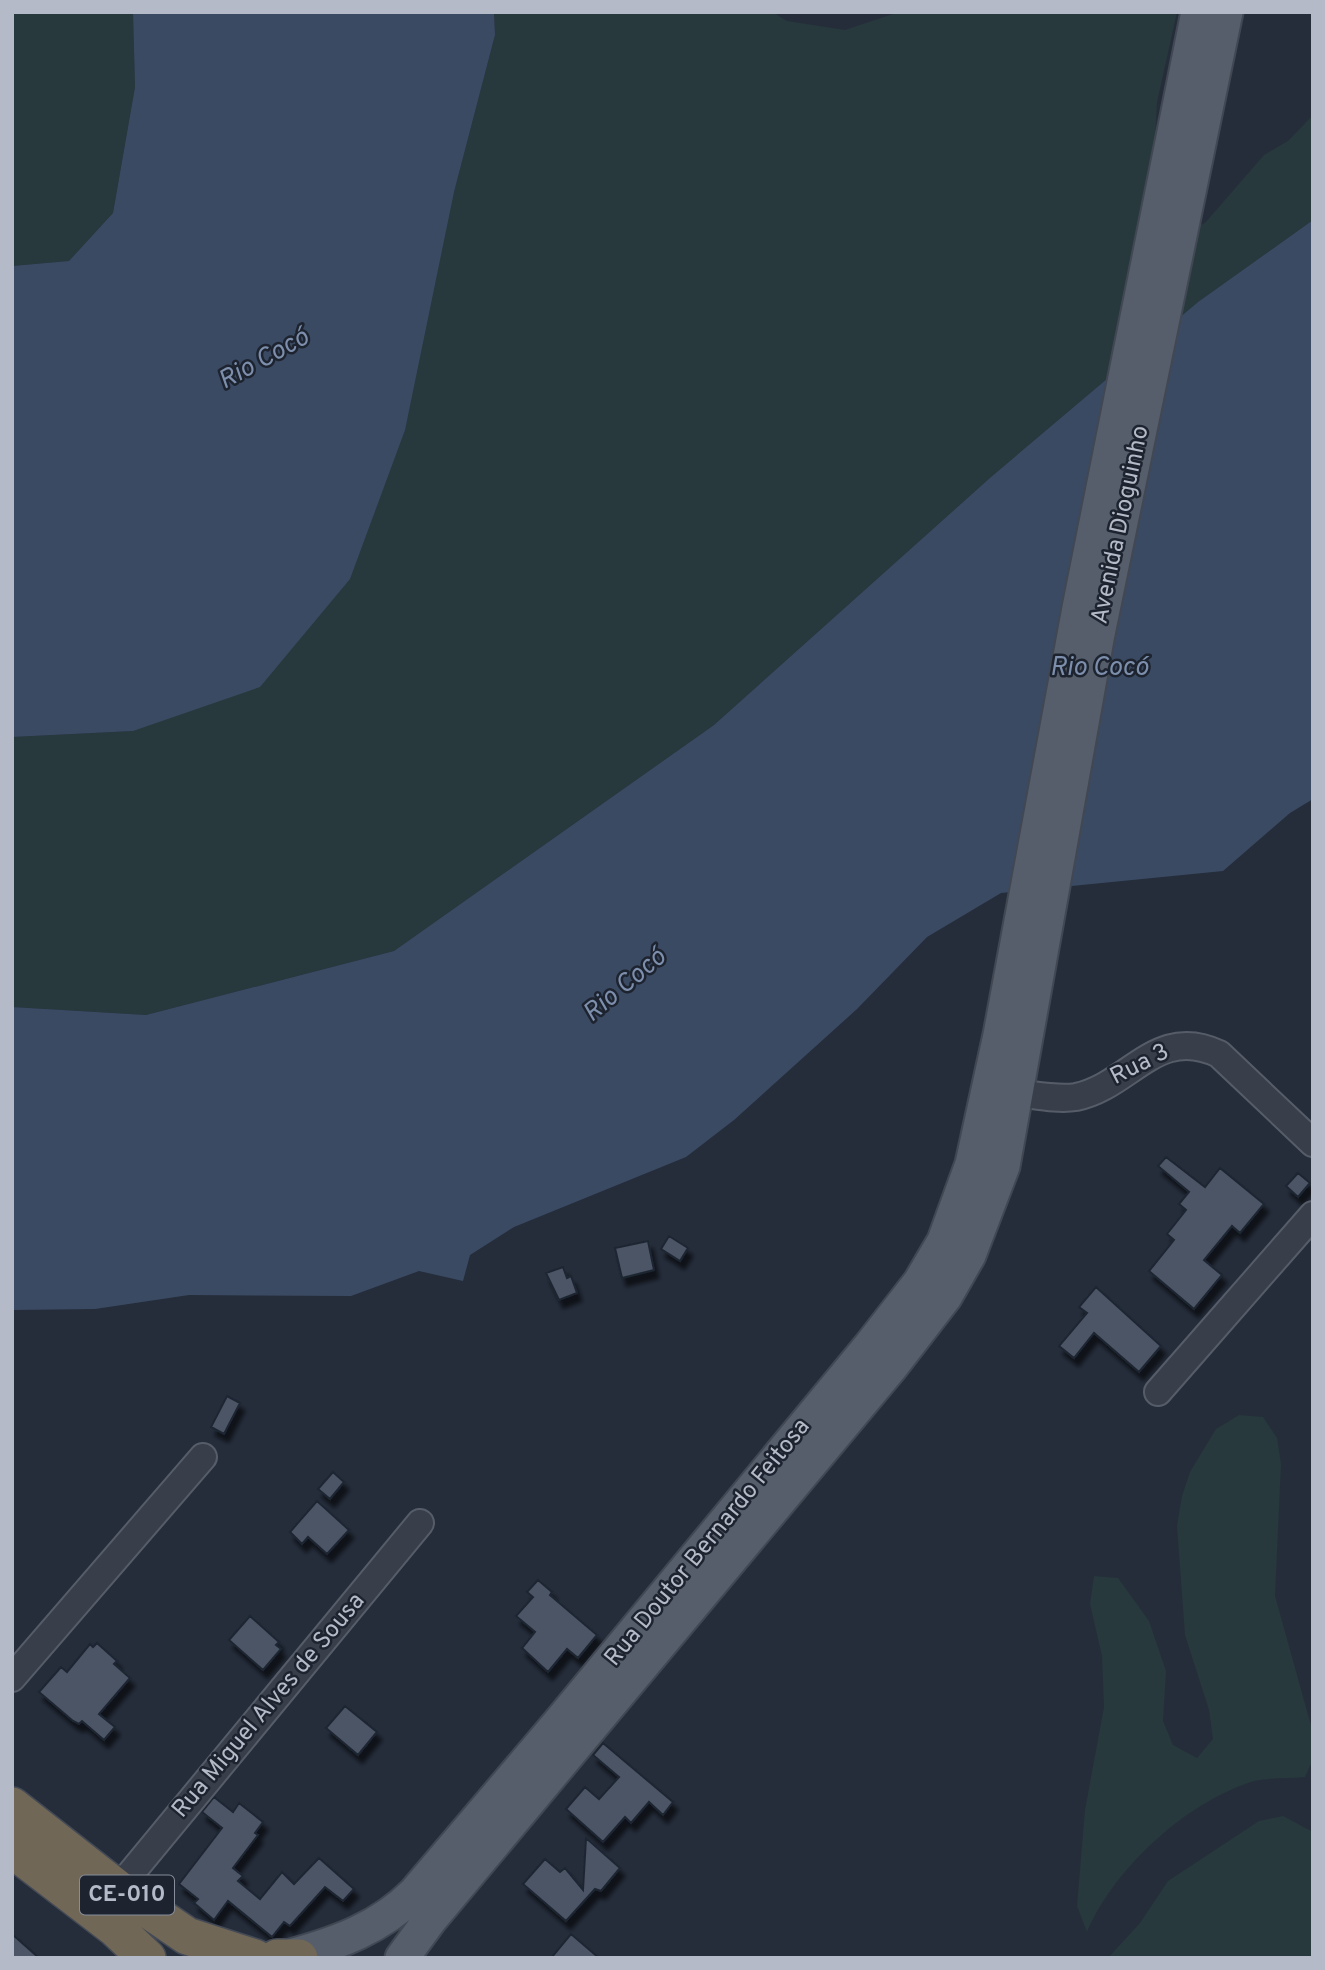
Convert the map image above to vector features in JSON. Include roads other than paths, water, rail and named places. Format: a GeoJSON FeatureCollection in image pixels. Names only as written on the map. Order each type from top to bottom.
{"type":"FeatureCollection","features":[{"type":"Feature","properties":{"kind":"highway","name":"CE-010"},"geometry":{"type":"LineString","coordinates":[[12,1806],[118,1889],[187,1936],[256,1958]]}},
{"type":"Feature","properties":{"kind":"highway","name":"CE-010"},"geometry":{"type":"LineString","coordinates":[[12,1849],[115,1928],[147,1958]]}},
{"type":"Feature","properties":{"kind":"main road","name":"Avenida Dioguinho"},"geometry":{"type":"LineString","coordinates":[[1013,1037],[1097,639],[1183,158],[1198,12]]}},
{"type":"Feature","properties":{"kind":"main road","name":"Avenida Dioguinho"},"geometry":{"type":"LineString","coordinates":[[1183,158],[1226,12]]}},
{"type":"Feature","properties":{"kind":"main road","name":"Rua Doutor Bernardo Feitosa"},"geometry":{"type":"LineString","coordinates":[[402,1958],[429,1921],[891,1367],[945,1297],[969,1255],[1003,1166],[1016,1093],[1013,1037]]}},
{"type":"Feature","properties":{"kind":"main road","name":"Rua Doutor Bernardo Feitosa"},"geometry":{"type":"LineString","coordinates":[[289,1957],[361,1933],[396,1911],[415,1893],[560,1723],[920,1282],[944,1241],[964,1190],[1013,1037]]}},
{"type":"Feature","properties":{"kind":"street","name":"Rua 3"},"geometry":{"type":"LineString","coordinates":[[1016,1093],[1075,1097],[1168,1047],[1203,1046],[1219,1054],[1313,1143]]}},
{"type":"Feature","properties":{"kind":"street"},"geometry":{"type":"LineString","coordinates":[[1158,1392],[1313,1215]]}},
{"type":"Feature","properties":{"kind":"street"},"geometry":{"type":"LineString","coordinates":[[12,1678],[203,1457]]}},
{"type":"Feature","properties":{"kind":"street","name":"Rua Miguel Alves de Sousa"},"geometry":{"type":"LineString","coordinates":[[118,1889],[420,1523]]}},
{"type":"Feature","properties":{"kind":"water","name":"Rio Cocó"},"geometry":{"type":"Polygon","coordinates":[[[133,12],[494,12],[495,35],[454,192],[405,430],[350,579],[260,687],[133,731],[12,737],[12,266],[69,261],[113,213],[135,87],[133,12]]]}},
{"type":"Feature","properties":{"kind":"water","name":"Rio Cocó"},"geometry":{"type":"Polygon","coordinates":[[[1313,220],[1313,799],[1290,813],[1223,871],[1001,893],[927,937],[857,1009],[734,1120],[686,1157],[514,1227],[470,1255],[463,1281],[419,1271],[351,1296],[189,1295],[95,1309],[12,1310],[12,1007],[146,1015],[394,951],[714,725],[991,477],[1198,302],[1313,220]]]}}]}
